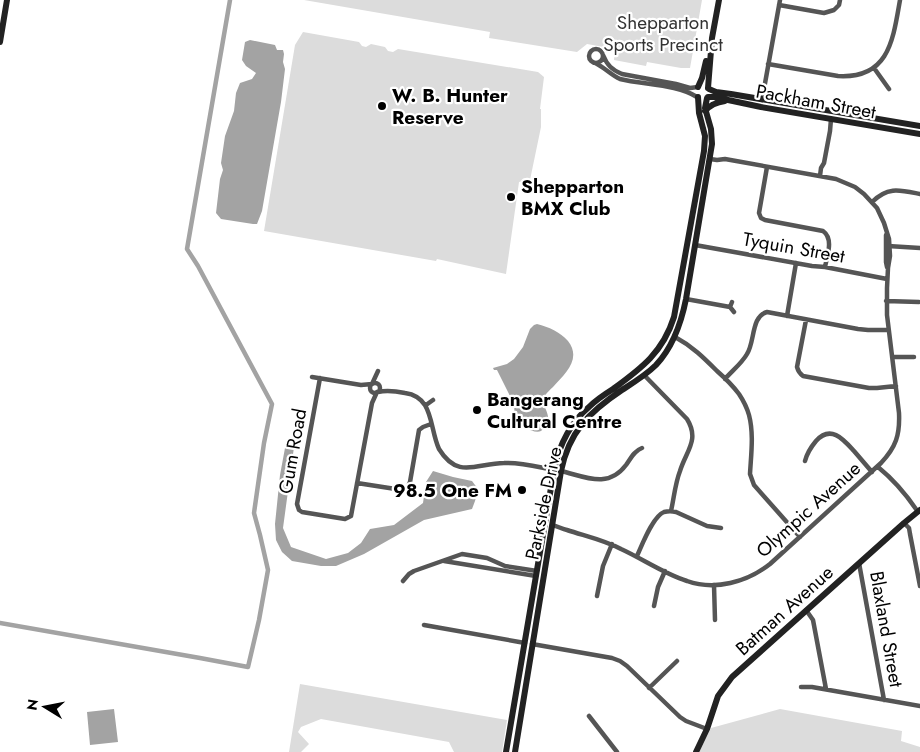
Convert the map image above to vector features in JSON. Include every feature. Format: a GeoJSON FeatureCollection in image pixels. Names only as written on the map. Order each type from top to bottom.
{"type":"FeatureCollection","features":[{"type":"Feature","properties":{"kind":"street"},"geometry":{"type":"LineString","coordinates":[[0,42],[8,0]]}},
{"type":"Feature","properties":{"kind":"street"},"geometry":{"type":"LineString","coordinates":[[708,88],[703,85],[690,88],[624,74],[608,65],[602,52],[598,50],[591,52],[589,58],[613,76],[623,80],[676,89],[702,99],[707,98],[710,92],[708,88],[708,63],[719,0]]}},
{"type":"Feature","properties":{"kind":"street"},"geometry":{"type":"LineString","coordinates":[[762,103],[779,3],[824,13],[831,12],[836,8],[840,0]]}},
{"type":"Feature","properties":{"kind":"street"},"geometry":{"type":"LineString","coordinates":[[768,64],[838,76],[848,76],[874,68],[888,51],[894,35],[900,0]]}},
{"type":"Feature","properties":{"kind":"street"},"geometry":{"type":"LineString","coordinates":[[595,63],[601,61],[603,55]]}},
{"type":"Feature","properties":{"kind":"street"},"geometry":{"type":"LineString","coordinates":[[698,97],[696,92],[708,63]]}},
{"type":"Feature","properties":{"kind":"street"},"geometry":{"type":"LineString","coordinates":[[874,68],[889,89]]}},
{"type":"Feature","properties":{"kind":"street","name":"Packham Street"},"geometry":{"type":"LineString","coordinates":[[708,88],[716,92],[762,103],[920,134]]}},
{"type":"Feature","properties":{"kind":"street","name":"Parkside Drive"},"geometry":{"type":"LineString","coordinates":[[698,97],[708,156]]}},
{"type":"Feature","properties":{"kind":"street","name":"Packham Street"},"geometry":{"type":"LineString","coordinates":[[707,98],[762,103]]}},
{"type":"Feature","properties":{"kind":"street","name":"Parkside Drive"},"geometry":{"type":"LineString","coordinates":[[513,752],[532,644],[544,526],[558,470],[582,422],[641,373],[653,368],[664,356],[671,336],[687,270],[708,156],[712,144],[712,133],[705,111],[707,98]]}},
{"type":"Feature","properties":{"kind":"street"},"geometry":{"type":"LineString","coordinates":[[705,111],[708,107],[718,102],[729,101]]}},
{"type":"Feature","properties":{"kind":"street"},"geometry":{"type":"LineString","coordinates":[[822,176],[825,168],[824,163],[830,132],[829,126],[833,116]]}},
{"type":"Feature","properties":{"kind":"street","name":"Packham Street"},"geometry":{"type":"LineString","coordinates":[[833,116],[920,126]]}},
{"type":"Feature","properties":{"kind":"street","name":"Olympic Avenue"},"geometry":{"type":"LineString","coordinates":[[552,527],[590,536],[612,544],[687,582],[714,585],[733,583],[760,572],[800,537],[880,465],[892,450],[899,434],[899,413],[886,300],[888,246],[886,230],[881,215],[872,202],[856,187],[836,179],[708,156]]}},
{"type":"Feature","properties":{"kind":"street"},"geometry":{"type":"LineString","coordinates":[[767,166],[760,213],[761,218],[823,230],[829,240],[825,267]]}},
{"type":"Feature","properties":{"kind":"street"},"geometry":{"type":"LineString","coordinates":[[872,202],[884,192],[892,190],[920,194]]}},
{"type":"Feature","properties":{"kind":"street","name":"Tyquin Street"},"geometry":{"type":"LineString","coordinates":[[691,245],[887,279]]}},
{"type":"Feature","properties":{"kind":"street"},"geometry":{"type":"LineString","coordinates":[[888,246],[920,248]]}},
{"type":"Feature","properties":{"kind":"street"},"geometry":{"type":"LineString","coordinates":[[787,316],[796,263]]}},
{"type":"Feature","properties":{"kind":"street","name":"Parkside Drive"},"geometry":{"type":"LineString","coordinates":[[671,336],[681,321],[686,299],[687,270]]}},
{"type":"Feature","properties":{"kind":"street"},"geometry":{"type":"LineString","coordinates":[[686,299],[731,305],[734,312]]}},
{"type":"Feature","properties":{"kind":"street"},"geometry":{"type":"LineString","coordinates":[[886,300],[919,302]]}},
{"type":"Feature","properties":{"kind":"street"},"geometry":{"type":"LineString","coordinates":[[725,378],[748,353],[751,348],[756,324],[760,316],[767,312],[858,329],[888,330]]}},
{"type":"Feature","properties":{"kind":"street"},"geometry":{"type":"LineString","coordinates":[[806,320],[797,367],[800,374],[869,388],[896,386]]}},
{"type":"Feature","properties":{"kind":"street"},"geometry":{"type":"LineString","coordinates":[[671,336],[685,342],[694,349],[738,393],[749,417],[751,430],[750,474],[754,486],[800,537]]}},
{"type":"Feature","properties":{"kind":"street"},"geometry":{"type":"LineString","coordinates":[[892,357],[914,357]]}},
{"type":"Feature","properties":{"kind":"street"},"geometry":{"type":"LineString","coordinates":[[371,391],[370,387],[378,371],[380,389],[378,392]]}},
{"type":"Feature","properties":{"kind":"street"},"geometry":{"type":"LineString","coordinates":[[641,373],[687,418],[691,425],[691,447],[678,476],[671,511]]}},
{"type":"Feature","properties":{"kind":"street"},"geometry":{"type":"LineString","coordinates":[[312,377],[361,385],[375,383],[388,390],[419,397],[426,405],[442,455],[448,461],[462,467],[474,468],[503,462],[514,463],[605,480],[620,473],[635,451],[642,448]]}},
{"type":"Feature","properties":{"kind":"street","name":"Gum Road"},"geometry":{"type":"LineString","coordinates":[[320,378],[298,508],[302,512],[345,520],[351,516],[372,403],[371,391]]}},
{"type":"Feature","properties":{"kind":"street"},"geometry":{"type":"LineString","coordinates":[[361,385],[374,393],[388,390]]}},
{"type":"Feature","properties":{"kind":"street","name":"Gum Road"},"geometry":{"type":"LineString","coordinates":[[372,403],[378,392]]}},
{"type":"Feature","properties":{"kind":"street"},"geometry":{"type":"LineString","coordinates":[[426,405],[434,400]]}},
{"type":"Feature","properties":{"kind":"street"},"geometry":{"type":"LineString","coordinates":[[357,483],[402,490],[407,489],[410,482],[419,430],[422,426],[431,424]]}},
{"type":"Feature","properties":{"kind":"street"},"geometry":{"type":"LineString","coordinates":[[805,461],[809,450],[818,438],[827,434],[835,434],[844,440],[872,472]]}},
{"type":"Feature","properties":{"kind":"street"},"geometry":{"type":"LineString","coordinates":[[880,465],[919,511]]}},
{"type":"Feature","properties":{"kind":"street","name":"Parkside Drive"},"geometry":{"type":"LineString","coordinates":[[506,752],[524,642],[538,574],[552,527],[558,470]]}},
{"type":"Feature","properties":{"kind":"street","name":"Batman Avenue"},"geometry":{"type":"LineString","coordinates":[[696,752],[724,686],[806,610],[919,511]]}},
{"type":"Feature","properties":{"kind":"street"},"geometry":{"type":"LineString","coordinates":[[637,556],[656,518],[665,512],[676,512],[707,526],[721,528]]}},
{"type":"Feature","properties":{"kind":"street"},"geometry":{"type":"LineString","coordinates":[[904,523],[909,528],[920,586]]}},
{"type":"Feature","properties":{"kind":"street"},"geometry":{"type":"LineString","coordinates":[[544,526],[552,527]]}},
{"type":"Feature","properties":{"kind":"street"},"geometry":{"type":"LineString","coordinates":[[598,596],[603,566],[612,544]]}},
{"type":"Feature","properties":{"kind":"street"},"geometry":{"type":"LineString","coordinates":[[403,580],[412,572],[458,554],[485,557],[508,569]]}},
{"type":"Feature","properties":{"kind":"street"},"geometry":{"type":"LineString","coordinates":[[442,561],[538,574]]}},
{"type":"Feature","properties":{"kind":"street"},"geometry":{"type":"LineString","coordinates":[[495,569],[497,563]]}},
{"type":"Feature","properties":{"kind":"street","name":"Blaxland Street"},"geometry":{"type":"LineString","coordinates":[[859,563],[884,700]]}},
{"type":"Feature","properties":{"kind":"street"},"geometry":{"type":"LineString","coordinates":[[654,606],[658,587],[665,572]]}},
{"type":"Feature","properties":{"kind":"street"},"geometry":{"type":"LineString","coordinates":[[714,585],[716,620]]}},
{"type":"Feature","properties":{"kind":"street"},"geometry":{"type":"LineString","coordinates":[[806,610],[813,620],[826,689]]}},
{"type":"Feature","properties":{"kind":"street"},"geometry":{"type":"LineString","coordinates":[[424,625],[612,658],[626,666],[680,717],[707,729]]}},
{"type":"Feature","properties":{"kind":"street"},"geometry":{"type":"LineString","coordinates":[[650,688],[676,661]]}},
{"type":"Feature","properties":{"kind":"street"},"geometry":{"type":"LineString","coordinates":[[801,687],[826,689],[920,706]]}},
{"type":"Feature","properties":{"kind":"street"},"geometry":{"type":"LineString","coordinates":[[589,716],[617,752]]}},
{"type":"Feature","properties":{"kind":"street"},"geometry":{"type":"LineString","coordinates":[[507,743],[513,752]]}},
{"type":"Feature","properties":{"kind":"green space","name":"Shepparton Sports Precinct"},"geometry":{"type":"Polygon","coordinates":[[[304,0],[702,0],[690,68],[681,68],[647,62],[646,66],[614,60],[615,49],[587,44],[577,52],[489,38],[490,32],[304,0]]]}},
{"type":"Feature","properties":{"kind":"green space","name":"W. B. Hunter Reserve"},"geometry":{"type":"Polygon","coordinates":[[[303,32],[359,42],[362,46],[366,47],[371,44],[385,47],[388,51],[393,52],[398,49],[538,72],[544,77],[540,109],[541,127],[530,180],[519,182],[506,274],[437,259],[436,261],[264,231],[295,45],[303,32]]]}},
{"type":"Feature","properties":{"kind":"green space"},"geometry":{"type":"Polygon","coordinates":[[[300,684],[507,720],[502,752],[454,752],[449,742],[321,719],[301,727],[298,732],[309,744],[301,752],[289,752],[300,684]]]}},
{"type":"Feature","properties":{"kind":"green space"},"geometry":{"type":"Polygon","coordinates":[[[780,709],[902,731],[901,741],[920,747],[920,752],[699,752],[711,728],[780,709]]]}},
{"type":"Feature","properties":{"kind":"shaded area"},"geometry":{"type":"Polygon","coordinates":[[[250,40],[275,45],[277,50],[283,50],[285,69],[262,211],[257,224],[221,219],[216,213],[220,179],[223,170],[221,163],[225,136],[234,111],[236,93],[240,83],[252,79],[256,73],[246,66],[242,60],[245,42],[250,40]]]}},
{"type":"Feature","properties":{"kind":"shaded area"},"geometry":{"type":"Polygon","coordinates":[[[537,324],[550,328],[561,335],[568,341],[573,354],[573,360],[567,371],[545,396],[544,404],[548,421],[544,428],[538,432],[515,422],[514,404],[497,370],[493,368],[507,364],[514,359],[523,347],[530,329],[537,324]]]}},
{"type":"Feature","properties":{"kind":"shaded area"},"geometry":{"type":"Polygon","coordinates":[[[294,447],[283,528],[291,547],[326,559],[348,553],[361,543],[370,529],[394,525],[423,503],[426,482],[433,471],[472,481],[478,489],[475,501],[472,509],[424,520],[364,554],[336,566],[321,566],[292,561],[282,552],[276,540],[275,524],[285,448],[294,447]]]}},
{"type":"Feature","properties":{"kind":"shaded area"},"geometry":{"type":"Polygon","coordinates":[[[114,709],[118,742],[90,745],[87,712],[114,709]]]}},
{"type":"Feature","properties":{"kind":"waterway"},"geometry":{"type":"LineString","coordinates":[[0,623],[248,667],[268,570],[254,513],[264,443],[272,404],[187,249],[230,0]]}},
{"type":"Feature","properties":{"kind":"place","name":"W. B. Hunter Reserve"},"geometry":{"type":"Point","coordinates":[382,106]}},
{"type":"Feature","properties":{"kind":"place","name":"Shepparton BMX Club"},"geometry":{"type":"Point","coordinates":[511,197]}},
{"type":"Feature","properties":{"kind":"place","name":"Bangerang Cultural Centre"},"geometry":{"type":"Point","coordinates":[477,410]}},
{"type":"Feature","properties":{"kind":"place","name":"98.5 One FM"},"geometry":{"type":"Point","coordinates":[522,490]}}]}
